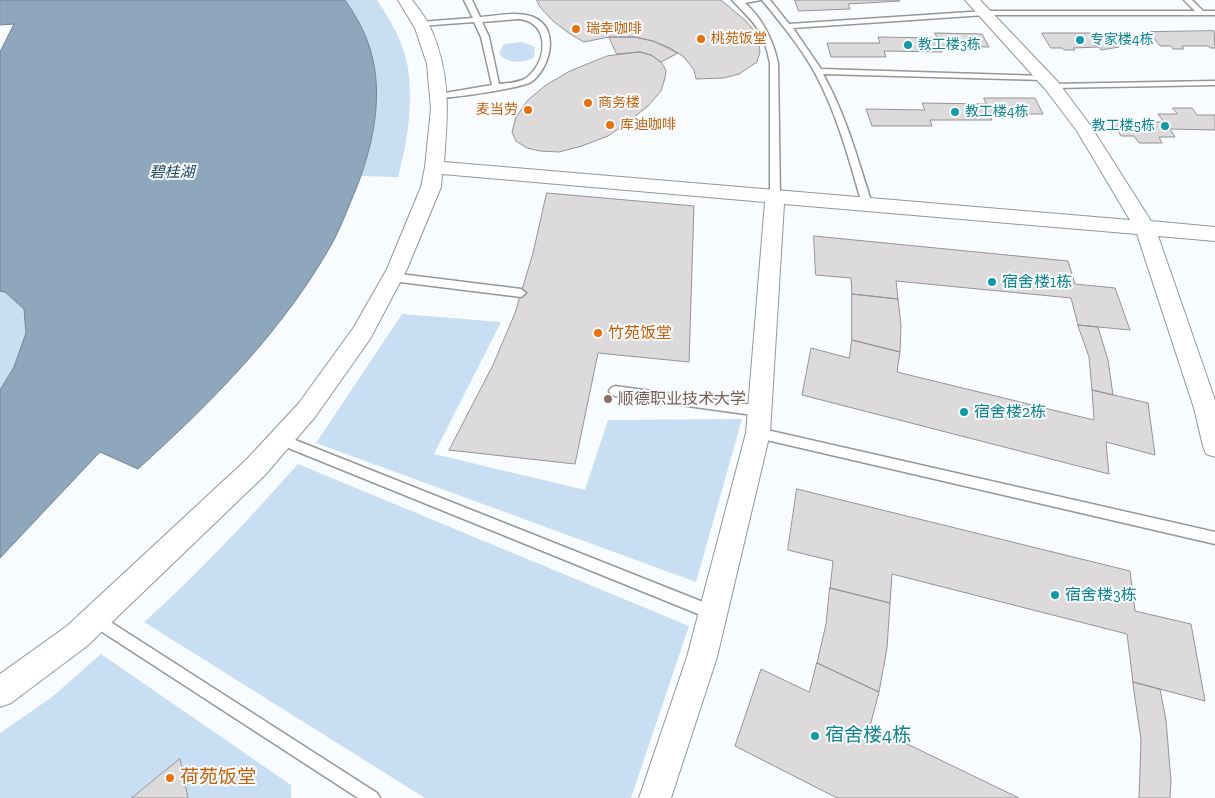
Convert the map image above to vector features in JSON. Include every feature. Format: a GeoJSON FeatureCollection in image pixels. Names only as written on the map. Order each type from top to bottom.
{"type":"FeatureCollection","features":[{"type":"Feature","properties":{"kind":"street"},"geometry":{"type":"LineString","coordinates":[[0,692],[77,636],[256,467],[306,410],[362,333],[392,277],[431,187],[434,167],[440,109],[435,64],[420,24],[405,0]]}},
{"type":"Feature","properties":{"kind":"street"},"geometry":{"type":"LineString","coordinates":[[979,6],[1048,82],[1084,129],[1145,228],[1206,408],[1215,446]]}},
{"type":"Feature","properties":{"kind":"street"},"geometry":{"type":"LineString","coordinates":[[434,167],[1215,234]]}},
{"type":"Feature","properties":{"kind":"street"},"geometry":{"type":"LineString","coordinates":[[658,797],[702,656],[759,422],[775,197]]}},
{"type":"Feature","properties":{"kind":"lane"},"geometry":{"type":"LineString","coordinates":[[468,0],[485,37],[496,87]]}},
{"type":"Feature","properties":{"kind":"lane"},"geometry":{"type":"LineString","coordinates":[[738,1],[757,0]]}},
{"type":"Feature","properties":{"kind":"lane"},"geometry":{"type":"LineString","coordinates":[[766,0],[788,26],[818,71],[838,113],[867,204]]}},
{"type":"Feature","properties":{"kind":"lane"},"geometry":{"type":"LineString","coordinates":[[1188,0],[1201,13]]}},
{"type":"Feature","properties":{"kind":"lane"},"geometry":{"type":"LineString","coordinates":[[738,1],[760,23],[770,42],[774,64],[775,197]]}},
{"type":"Feature","properties":{"kind":"lane"},"geometry":{"type":"LineString","coordinates":[[788,26],[979,6],[1215,12]]}},
{"type":"Feature","properties":{"kind":"lane"},"geometry":{"type":"LineString","coordinates":[[420,24],[477,19],[526,18],[535,21],[545,34],[547,47],[543,64],[535,75],[520,84],[439,96]]}},
{"type":"Feature","properties":{"kind":"lane"},"geometry":{"type":"LineString","coordinates":[[818,71],[1048,82],[1215,83]]}},
{"type":"Feature","properties":{"kind":"lane"},"geometry":{"type":"LineString","coordinates":[[392,277],[521,294]]}},
{"type":"Feature","properties":{"kind":"lane"},"geometry":{"type":"LineString","coordinates":[[615,391],[759,422],[1215,538]]}},
{"type":"Feature","properties":{"kind":"lane"},"geometry":{"type":"LineString","coordinates":[[280,439],[713,613]]}},
{"type":"Feature","properties":{"kind":"lane"},"geometry":{"type":"LineString","coordinates":[[95,618],[361,796]]}},
{"type":"Feature","properties":{"kind":"shaded area"},"geometry":{"type":"Polygon","coordinates":[[[345,0],[377,0],[395,30],[405,55],[409,77],[410,106],[405,149],[398,177],[361,176],[367,160],[374,126],[376,108],[375,73],[365,35],[345,0]]]}},
{"type":"Feature","properties":{"kind":"shaded area"},"geometry":{"type":"Polygon","coordinates":[[[522,42],[535,47],[534,58],[515,62],[507,60],[499,54],[504,44],[522,42]]]}},
{"type":"Feature","properties":{"kind":"shaded area"},"geometry":{"type":"Polygon","coordinates":[[[0,291],[5,292],[24,309],[26,333],[14,367],[0,390],[0,291]]]}},
{"type":"Feature","properties":{"kind":"shaded area"},"geometry":{"type":"Polygon","coordinates":[[[402,314],[501,322],[434,454],[585,490],[608,420],[742,419],[696,582],[316,443],[402,314]]]}},
{"type":"Feature","properties":{"kind":"shaded area"},"geometry":{"type":"Polygon","coordinates":[[[298,464],[689,626],[631,798],[425,798],[144,622],[223,545],[298,464]]]}},
{"type":"Feature","properties":{"kind":"shaded area"},"geometry":{"type":"Polygon","coordinates":[[[101,654],[291,785],[291,798],[188,798],[180,760],[131,798],[0,798],[0,733],[52,697],[101,654]]]}},
{"type":"Feature","properties":{"kind":"water","name":"碧桂湖"},"geometry":{"type":"Polygon","coordinates":[[[0,0],[345,0],[360,24],[367,40],[376,76],[377,94],[373,131],[364,167],[334,240],[315,273],[270,334],[220,391],[138,469],[100,452],[0,558],[0,390],[14,367],[26,333],[24,309],[5,292],[0,291],[0,52],[14,24],[0,25],[0,0]]]}},
{"type":"Feature","properties":{"kind":"building","name":"桃苑饭堂"},"geometry":{"type":"Polygon","coordinates":[[[537,0],[721,0],[746,21],[755,32],[760,52],[757,62],[739,74],[724,78],[696,79],[694,70],[684,57],[670,48],[653,41],[635,37],[609,37],[584,42],[553,21],[540,7],[537,0]]]}},
{"type":"Feature","properties":{"kind":"building"},"geometry":{"type":"Polygon","coordinates":[[[795,0],[900,1],[848,4],[850,9],[799,11],[795,0]]]}},
{"type":"Feature","properties":{"kind":"building"},"geometry":{"type":"Polygon","coordinates":[[[1214,31],[1215,48],[1208,46],[1182,46],[1184,49],[1160,46],[1149,32],[1214,31]]]}},
{"type":"Feature","properties":{"kind":"building","name":"教工楼3栋"},"geometry":{"type":"Polygon","coordinates":[[[935,33],[982,34],[989,47],[939,46],[942,52],[884,51],[886,57],[831,57],[827,43],[880,43],[878,37],[937,38],[935,33]]]}},
{"type":"Feature","properties":{"kind":"building","name":"专家楼4栋"},"geometry":{"type":"Polygon","coordinates":[[[1042,33],[1108,33],[1119,47],[1101,50],[1099,47],[1073,48],[1075,50],[1051,48],[1042,33]]]}},
{"type":"Feature","properties":{"kind":"building"},"geometry":{"type":"Polygon","coordinates":[[[609,37],[635,37],[653,41],[678,53],[661,62],[651,55],[640,52],[617,54],[609,37]]]}},
{"type":"Feature","properties":{"kind":"building","name":"商务楼"},"geometry":{"type":"Polygon","coordinates":[[[640,52],[651,55],[661,62],[666,70],[665,78],[661,91],[648,106],[628,122],[608,136],[559,152],[527,148],[516,141],[512,132],[516,117],[528,100],[546,85],[570,71],[607,56],[640,52]]]}},
{"type":"Feature","properties":{"kind":"building","name":"教工楼4栋"},"geometry":{"type":"Polygon","coordinates":[[[984,98],[1035,98],[1043,114],[989,114],[992,120],[930,120],[932,126],[872,126],[866,109],[925,110],[922,103],[986,104],[984,98]]]}},
{"type":"Feature","properties":{"kind":"building","name":"教工楼5栋"},"geometry":{"type":"Polygon","coordinates":[[[1173,108],[1192,108],[1197,115],[1215,115],[1215,130],[1170,129],[1175,137],[1159,137],[1162,143],[1139,143],[1134,136],[1121,136],[1112,122],[1164,122],[1158,114],[1177,114],[1173,108]]]}},
{"type":"Feature","properties":{"kind":"building","name":"竹苑饭堂"},"geometry":{"type":"Polygon","coordinates":[[[547,193],[694,206],[689,362],[598,353],[575,464],[449,450],[493,365],[515,313],[533,253],[547,193]]]}},
{"type":"Feature","properties":{"kind":"building","name":"宿舍楼1栋"},"geometry":{"type":"Polygon","coordinates":[[[814,236],[1068,261],[1075,284],[1115,288],[1130,330],[1078,325],[1071,298],[896,281],[898,299],[852,294],[851,278],[816,275],[814,236]]]}},
{"type":"Feature","properties":{"kind":"building"},"geometry":{"type":"Polygon","coordinates":[[[852,294],[898,299],[901,325],[900,352],[852,340],[852,294]]]}},
{"type":"Feature","properties":{"kind":"building"},"geometry":{"type":"Polygon","coordinates":[[[1078,325],[1098,327],[1108,360],[1113,395],[1092,390],[1089,357],[1078,325]]]}},
{"type":"Feature","properties":{"kind":"building","name":"宿舍楼2栋"},"geometry":{"type":"Polygon","coordinates":[[[852,340],[900,352],[897,372],[1094,420],[1092,390],[1148,403],[1155,455],[1106,442],[1109,474],[802,395],[811,348],[849,358],[852,340]]]}},
{"type":"Feature","properties":{"kind":"building","name":"宿舍楼3栋"},"geometry":{"type":"Polygon","coordinates":[[[797,489],[1130,571],[1135,611],[1191,624],[1205,701],[1133,682],[1127,634],[892,574],[890,603],[830,588],[833,561],[788,550],[797,489]]]}},
{"type":"Feature","properties":{"kind":"building"},"geometry":{"type":"Polygon","coordinates":[[[830,588],[890,603],[887,648],[879,692],[817,663],[826,624],[830,588]]]}},
{"type":"Feature","properties":{"kind":"building","name":"宿舍楼4栋"},"geometry":{"type":"Polygon","coordinates":[[[817,663],[879,692],[870,726],[1019,798],[837,798],[735,746],[761,669],[809,692],[817,663]]]}},
{"type":"Feature","properties":{"kind":"building"},"geometry":{"type":"Polygon","coordinates":[[[1133,682],[1160,689],[1166,720],[1171,781],[1170,798],[1139,798],[1141,740],[1133,682]]]}},
{"type":"Feature","properties":{"kind":"building","name":"荷苑饭堂"},"geometry":{"type":"Polygon","coordinates":[[[180,759],[188,798],[131,798],[134,796],[180,759]]]}},
{"type":"Feature","properties":{"kind":"place","name":"瑞幸咖啡"},"geometry":{"type":"Point","coordinates":[576,29]}},
{"type":"Feature","properties":{"kind":"place","name":"桃苑饭堂"},"geometry":{"type":"Point","coordinates":[701,39]}},
{"type":"Feature","properties":{"kind":"place","name":"专家楼4栋"},"geometry":{"type":"Point","coordinates":[1080,40]}},
{"type":"Feature","properties":{"kind":"place","name":"教工楼3栋"},"geometry":{"type":"Point","coordinates":[908,45]}},
{"type":"Feature","properties":{"kind":"place","name":"商务楼"},"geometry":{"type":"Point","coordinates":[588,103]}},
{"type":"Feature","properties":{"kind":"place","name":"麦当劳"},"geometry":{"type":"Point","coordinates":[528,110]}},
{"type":"Feature","properties":{"kind":"place","name":"教工楼4栋"},"geometry":{"type":"Point","coordinates":[955,112]}},
{"type":"Feature","properties":{"kind":"place","name":"库迪咖啡"},"geometry":{"type":"Point","coordinates":[610,125]}},
{"type":"Feature","properties":{"kind":"place","name":"教工楼5栋"},"geometry":{"type":"Point","coordinates":[1165,126]}},
{"type":"Feature","properties":{"kind":"place","name":"宿舍楼1栋"},"geometry":{"type":"Point","coordinates":[992,282]}},
{"type":"Feature","properties":{"kind":"place","name":"竹苑饭堂"},"geometry":{"type":"Point","coordinates":[598,333]}},
{"type":"Feature","properties":{"kind":"place","name":"顺德职业技术大学"},"geometry":{"type":"Point","coordinates":[608,399]}},
{"type":"Feature","properties":{"kind":"place","name":"宿舍楼2栋"},"geometry":{"type":"Point","coordinates":[964,412]}},
{"type":"Feature","properties":{"kind":"place","name":"宿舍楼3栋"},"geometry":{"type":"Point","coordinates":[1055,595]}},
{"type":"Feature","properties":{"kind":"place","name":"宿舍楼4栋"},"geometry":{"type":"Point","coordinates":[815,736]}},
{"type":"Feature","properties":{"kind":"place","name":"荷苑饭堂"},"geometry":{"type":"Point","coordinates":[170,778]}}]}
